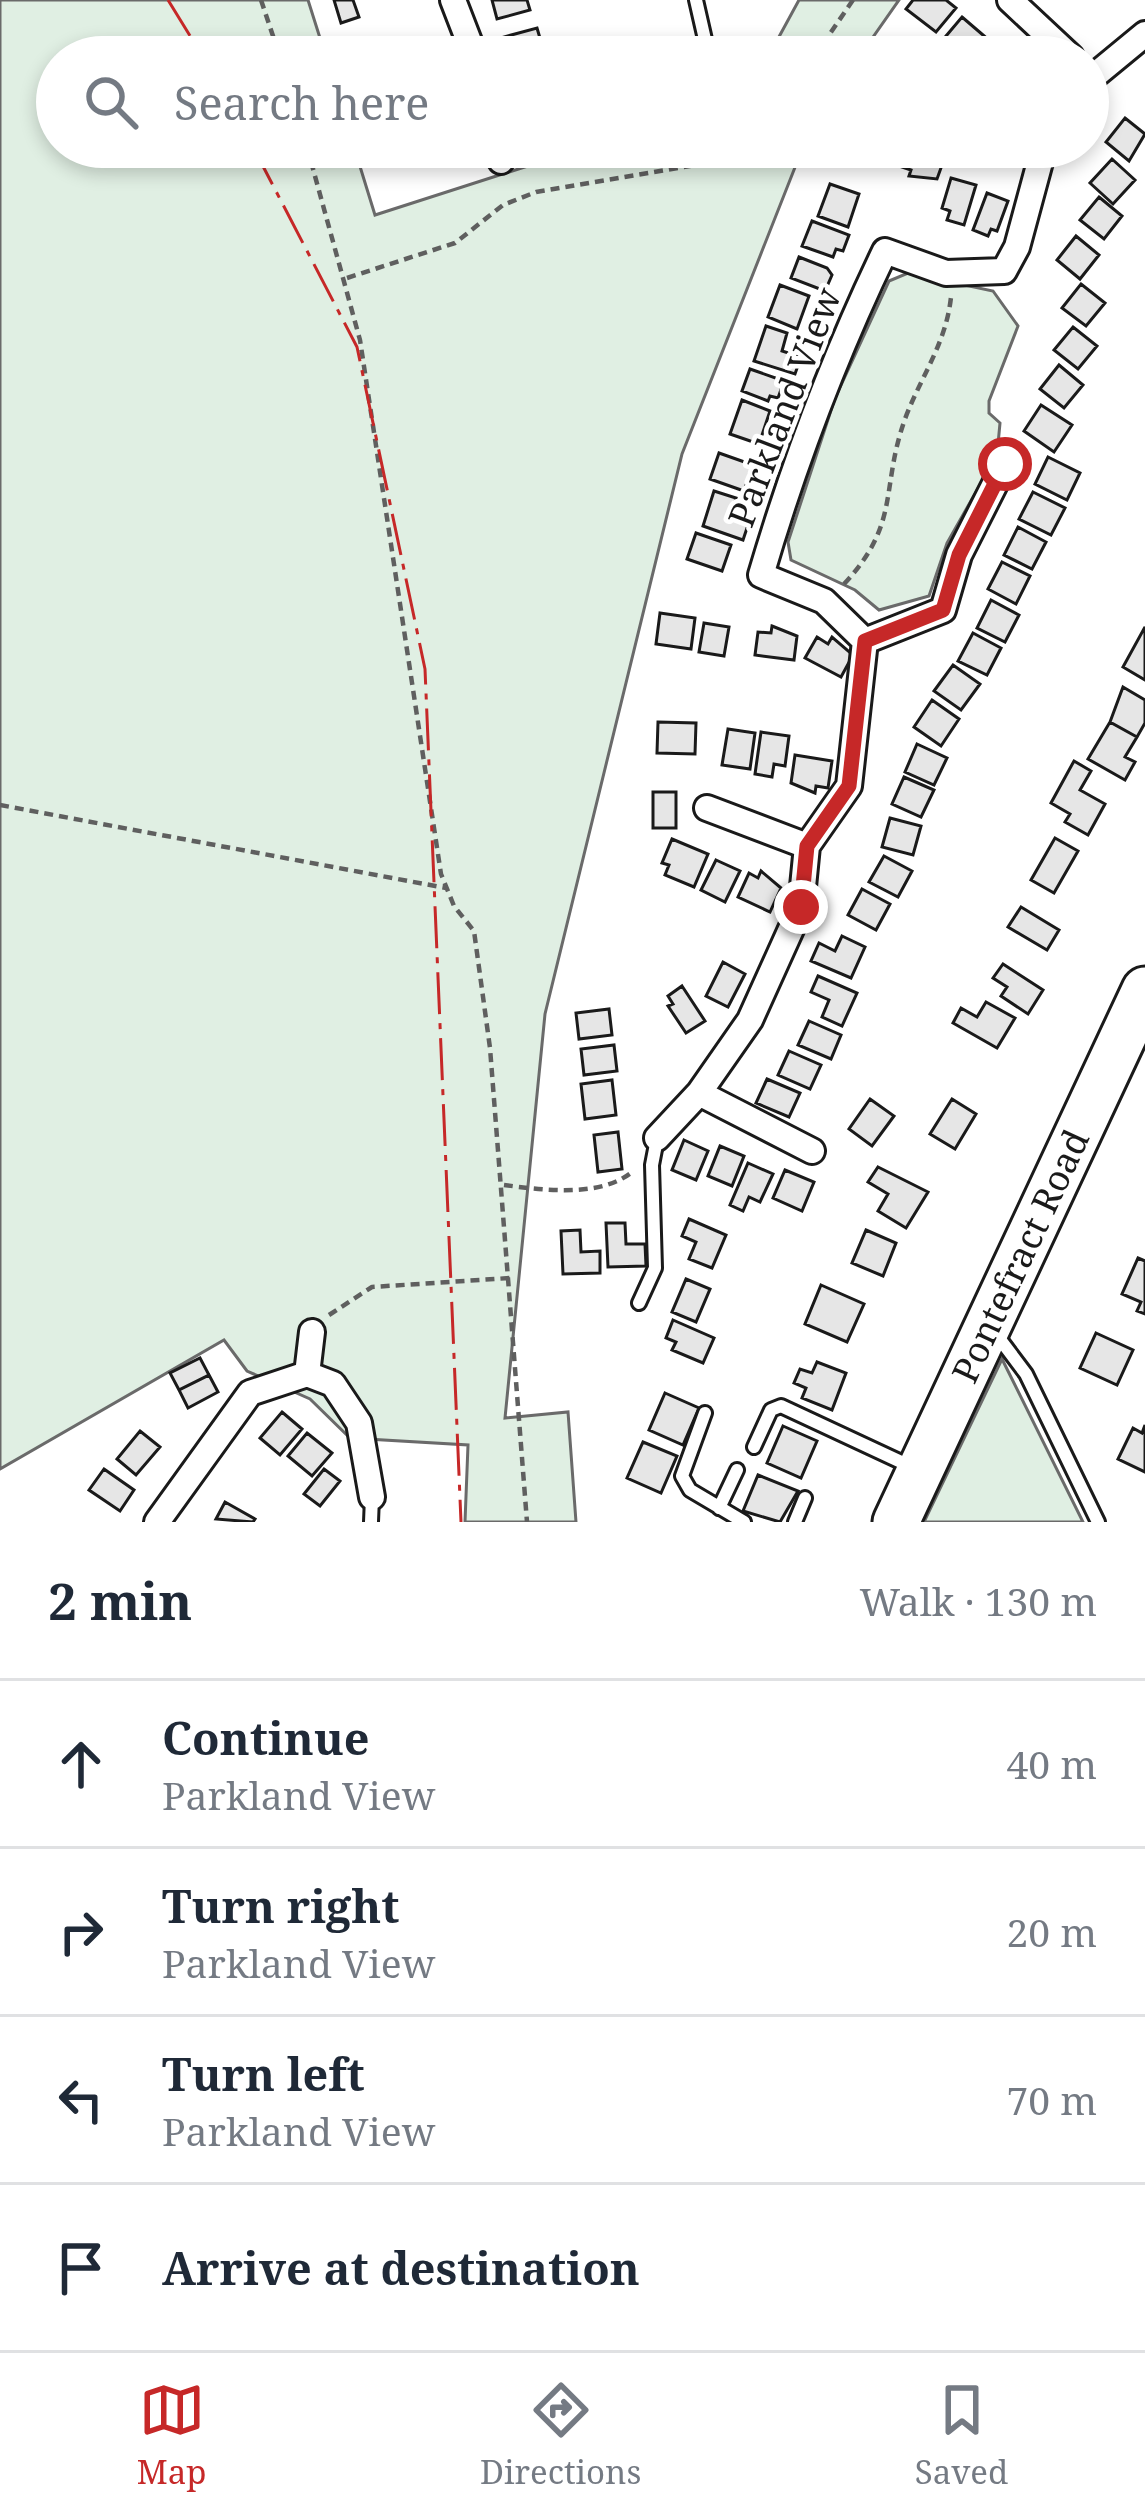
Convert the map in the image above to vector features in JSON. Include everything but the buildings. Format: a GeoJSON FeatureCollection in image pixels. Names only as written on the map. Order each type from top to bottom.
{"type":"FeatureCollection","features":[{"type":"Feature","properties":{"kind":"highway","name":"Pontefract Road"},"geometry":{"type":"LineString","coordinates":[[896,1522],[1145,990]]}},
{"type":"Feature","properties":{"kind":"street"},"geometry":{"type":"LineString","coordinates":[[454,0],[467,36]]}},
{"type":"Feature","properties":{"kind":"street"},"geometry":{"type":"LineString","coordinates":[[1010,0],[1049,36]]}},
{"type":"Feature","properties":{"kind":"street"},"geometry":{"type":"LineString","coordinates":[[1109,61],[1145,34]]}},
{"type":"Feature","properties":{"kind":"street","name":"Parkland View"},"geometry":{"type":"LineString","coordinates":[[865,641],[824,601],[761,575],[794,462],[834,356],[885,251],[946,273],[1004,271],[1018,248],[1039,168]]}},
{"type":"Feature","properties":{"kind":"street"},"geometry":{"type":"LineString","coordinates":[[657,1138],[698,1094],[750,1020],[801,907],[807,846],[849,786],[865,641],[943,610],[959,555],[1005,464]]}},
{"type":"Feature","properties":{"kind":"street"},"geometry":{"type":"LineString","coordinates":[[707,808],[807,846]]}},
{"type":"Feature","properties":{"kind":"street"},"geometry":{"type":"LineString","coordinates":[[698,1094],[812,1151]]}},
{"type":"Feature","properties":{"kind":"street"},"geometry":{"type":"LineString","coordinates":[[307,1374],[312,1332]]}},
{"type":"Feature","properties":{"kind":"street"},"geometry":{"type":"LineString","coordinates":[[157,1522],[250,1393],[307,1374],[333,1384],[359,1423],[372,1509]]}},
{"type":"Feature","properties":{"kind":"lane"},"geometry":{"type":"LineString","coordinates":[[696,0],[704,36]]}},
{"type":"Feature","properties":{"kind":"lane"},"geometry":{"type":"LineString","coordinates":[[639,1303],[655,1268],[652,1165],[657,1138]]}},
{"type":"Feature","properties":{"kind":"lane"},"geometry":{"type":"LineString","coordinates":[[987,1323],[1026,1374],[1098,1522]]}},
{"type":"Feature","properties":{"kind":"lane"},"geometry":{"type":"LineString","coordinates":[[754,1448],[771,1410],[781,1406],[920,1471]]}},
{"type":"Feature","properties":{"kind":"lane"},"geometry":{"type":"LineString","coordinates":[[705,1413],[682,1476],[690,1490],[744,1522]]}},
{"type":"Feature","properties":{"kind":"lane"},"geometry":{"type":"LineString","coordinates":[[718,1508],[737,1470]]}},
{"type":"Feature","properties":{"kind":"lane"},"geometry":{"type":"LineString","coordinates":[[795,1522],[806,1498]]}},
{"type":"Feature","properties":{"kind":"path"},"geometry":{"type":"LineString","coordinates":[[261,0],[273,36]]}},
{"type":"Feature","properties":{"kind":"path"},"geometry":{"type":"LineString","coordinates":[[828,36],[853,0]]}},
{"type":"Feature","properties":{"kind":"path"},"geometry":{"type":"LineString","coordinates":[[313,168],[347,278],[446,888],[474,932],[504,1185],[527,1522]]}},
{"type":"Feature","properties":{"kind":"path"},"geometry":{"type":"LineString","coordinates":[[347,278],[455,243],[503,205],[536,192],[683,168]]}},
{"type":"Feature","properties":{"kind":"path"},"geometry":{"type":"LineString","coordinates":[[824,601],[862,564],[884,527],[903,424],[948,324],[946,273]]}},
{"type":"Feature","properties":{"kind":"path"},"geometry":{"type":"LineString","coordinates":[[0,805],[446,888]]}},
{"type":"Feature","properties":{"kind":"path"},"geometry":{"type":"LineString","coordinates":[[504,1185],[551,1192],[618,1181],[657,1138]]}},
{"type":"Feature","properties":{"kind":"path"},"geometry":{"type":"LineString","coordinates":[[312,1332],[336,1307],[371,1287],[510,1278]]}},
{"type":"Feature","properties":{"kind":"green space"},"geometry":{"type":"Polygon","coordinates":[[[0,0],[308,0],[319,36],[36,36],[36,168],[360,168],[375,215],[522,168],[795,168],[682,454],[545,1014],[505,1418],[568,1412],[576,1522],[465,1522],[468,1445],[350,1438],[310,1399],[247,1371],[224,1340],[0,1469],[0,0]]]}},
{"type":"Feature","properties":{"kind":"green space"},"geometry":{"type":"Polygon","coordinates":[[[799,0],[899,0],[874,36],[779,36],[799,0]]]}},
{"type":"Feature","properties":{"kind":"green space"},"geometry":{"type":"Polygon","coordinates":[[[908,273],[993,291],[1018,326],[989,401],[989,413],[1000,423],[997,455],[947,543],[929,596],[879,610],[855,590],[791,560],[788,542],[835,398],[889,281],[908,273]]]}},
{"type":"Feature","properties":{"kind":"green space"},"geometry":{"type":"Polygon","coordinates":[[[1002,1359],[1083,1522],[924,1522],[1002,1359]]]}},
{"type":"Feature","properties":{"kind":"power"},"geometry":{"type":"LineString","coordinates":[[168,0],[190,36]]}},
{"type":"Feature","properties":{"kind":"power"},"geometry":{"type":"LineString","coordinates":[[264,168],[357,347],[425,669],[461,1522]]}},
{"type":"Feature","properties":{"kind":"route"},"geometry":{"type":"LineString","coordinates":[[801,907],[807,846],[849,786],[865,675],[865,641],[943,610],[959,555],[1005,464]]}}]}
